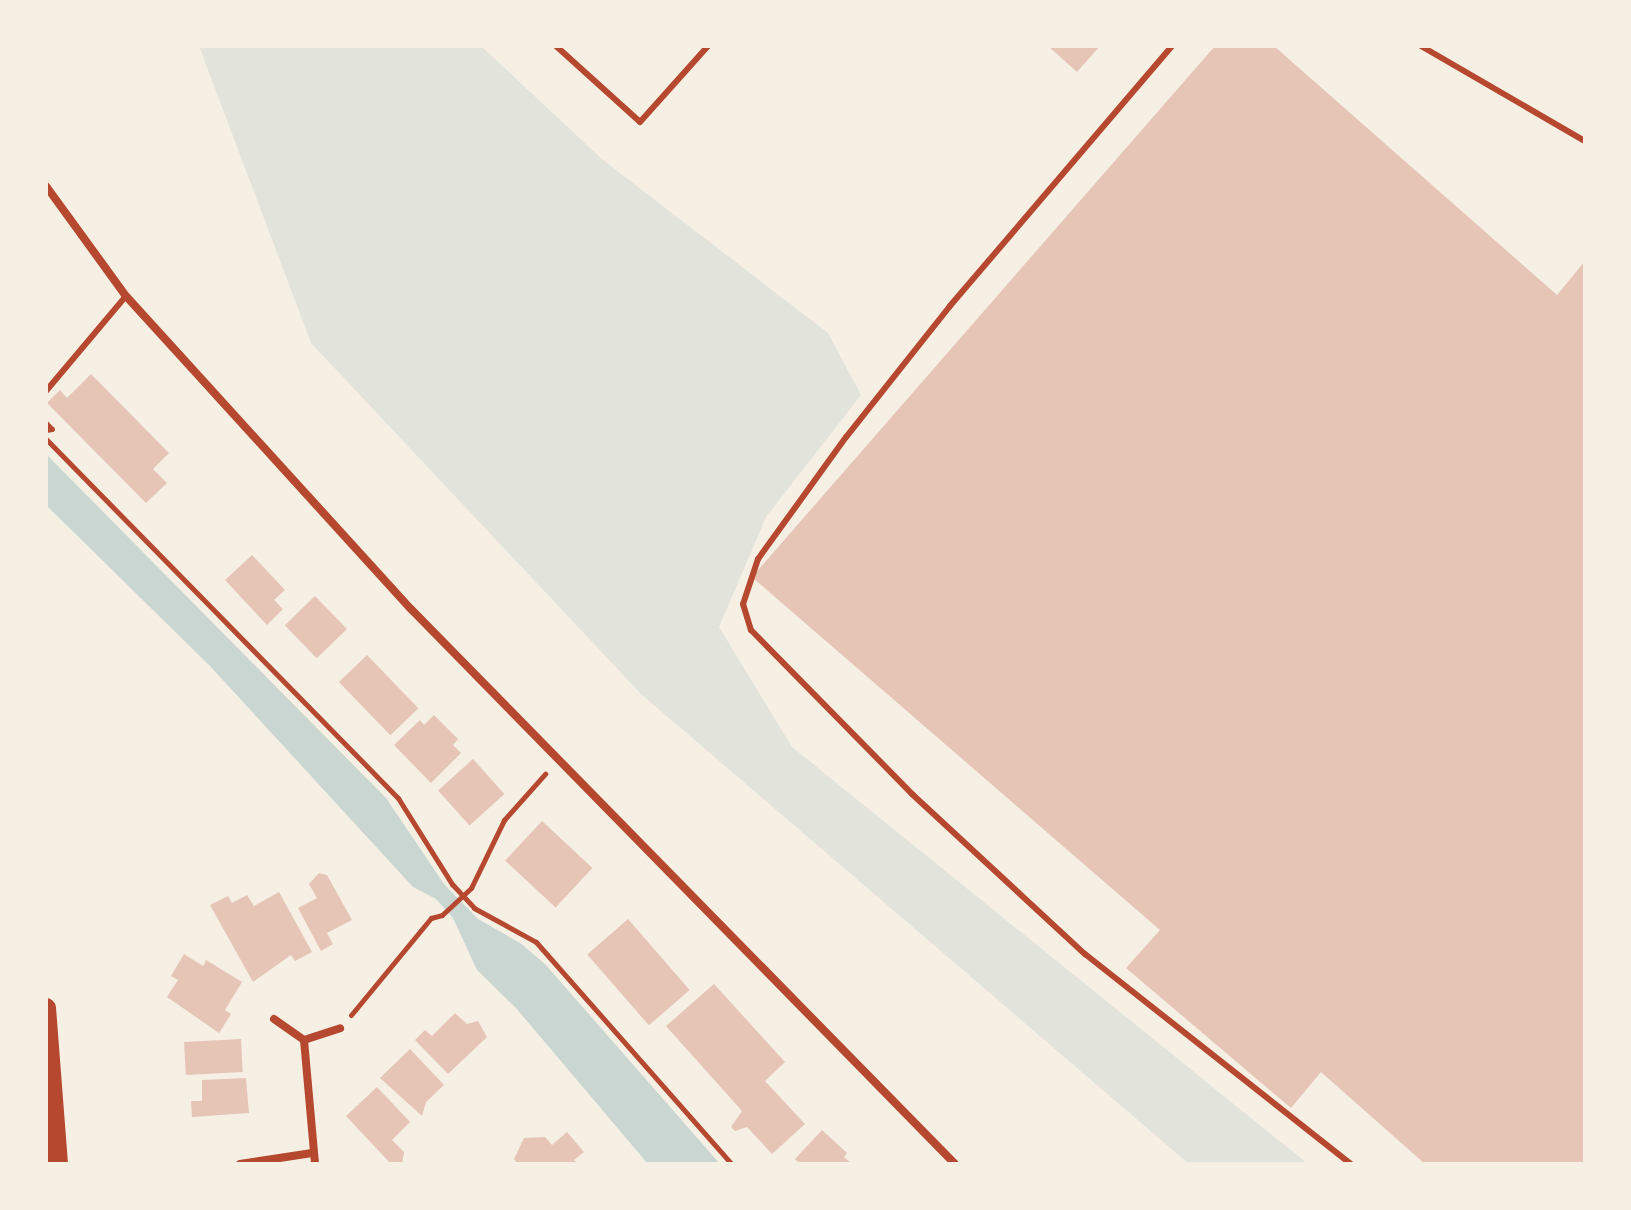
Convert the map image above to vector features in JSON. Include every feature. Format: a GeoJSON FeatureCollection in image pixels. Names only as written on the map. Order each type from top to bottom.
{"type":"FeatureCollection","features":[{"type":"Feature","properties":{"kind":"main road"},"geometry":{"type":"LineString","coordinates":[[46,1008],[58,1164]]}},
{"type":"Feature","properties":{"kind":"street"},"geometry":{"type":"LineString","coordinates":[[46,186],[126,296],[411,609],[955,1164]]}},
{"type":"Feature","properties":{"kind":"street"},"geometry":{"type":"LineString","coordinates":[[274,1019],[304,1040]]}},
{"type":"Feature","properties":{"kind":"street"},"geometry":{"type":"LineString","coordinates":[[304,1040],[340,1028]]}},
{"type":"Feature","properties":{"kind":"street"},"geometry":{"type":"LineString","coordinates":[[304,1040],[315,1164]]}},
{"type":"Feature","properties":{"kind":"street"},"geometry":{"type":"LineString","coordinates":[[240,1164],[312,1153]]}},
{"type":"Feature","properties":{"kind":"lane"},"geometry":{"type":"LineString","coordinates":[[556,46],[640,122],[708,46]]}},
{"type":"Feature","properties":{"kind":"lane"},"geometry":{"type":"LineString","coordinates":[[1172,46],[950,306],[846,437],[758,559],[743,604],[751,630],[912,794],[1085,954],[1351,1164]]}},
{"type":"Feature","properties":{"kind":"lane"},"geometry":{"type":"LineString","coordinates":[[1421,46],[1585,141]]}},
{"type":"Feature","properties":{"kind":"lane"},"geometry":{"type":"LineString","coordinates":[[46,391],[126,296]]}},
{"type":"Feature","properties":{"kind":"path"},"geometry":{"type":"LineString","coordinates":[[46,423],[52,429],[46,430]]}},
{"type":"Feature","properties":{"kind":"path"},"geometry":{"type":"LineString","coordinates":[[46,439],[398,798],[452,884],[474,908],[536,942],[732,1164]]}},
{"type":"Feature","properties":{"kind":"path"},"geometry":{"type":"LineString","coordinates":[[340,1028],[431,918],[442,915],[471,888],[504,820],[559,762]]}},
{"type":"Feature","properties":{"kind":"shaded area"},"geometry":{"type":"Polygon","coordinates":[[[199,46],[481,46],[603,160],[828,333],[861,395],[766,517],[719,627],[792,747],[1308,1164],[1189,1164],[641,694],[311,343],[199,46]]]}},
{"type":"Feature","properties":{"kind":"shaded area"},"geometry":{"type":"Polygon","coordinates":[[[46,454],[386,798],[444,884],[478,919],[520,943],[545,964],[720,1164],[648,1164],[516,1008],[477,970],[453,918],[436,899],[413,887],[210,666],[46,505],[46,454]]]}},
{"type":"Feature","properties":{"kind":"building"},"geometry":{"type":"Polygon","coordinates":[[[1048,46],[1100,46],[1077,72],[1048,46]]]}},
{"type":"Feature","properties":{"kind":"building"},"geometry":{"type":"Polygon","coordinates":[[[1215,46],[1274,46],[1557,295],[1585,261],[1585,1164],[1425,1164],[1321,1072],[1291,1108],[1126,968],[1160,930],[752,577],[1215,46]]]}},
{"type":"Feature","properties":{"kind":"building"},"geometry":{"type":"Polygon","coordinates":[[[91,374],[169,453],[153,469],[167,483],[146,503],[47,403],[60,390],[67,398],[91,374]]]}},
{"type":"Feature","properties":{"kind":"building"},"geometry":{"type":"Polygon","coordinates":[[[252,555],[285,590],[274,600],[283,609],[267,625],[225,580],[252,555]]]}},
{"type":"Feature","properties":{"kind":"building"},"geometry":{"type":"Polygon","coordinates":[[[315,596],[347,629],[317,658],[285,625],[315,596]]]}},
{"type":"Feature","properties":{"kind":"building"},"geometry":{"type":"Polygon","coordinates":[[[367,655],[418,708],[390,735],[339,682],[367,655]]]}},
{"type":"Feature","properties":{"kind":"building"},"geometry":{"type":"Polygon","coordinates":[[[434,715],[458,739],[453,745],[461,753],[431,783],[394,745],[420,720],[424,725],[434,715]]]}},
{"type":"Feature","properties":{"kind":"building"},"geometry":{"type":"Polygon","coordinates":[[[473,759],[504,794],[470,825],[438,790],[473,759]]]}},
{"type":"Feature","properties":{"kind":"building"},"geometry":{"type":"Polygon","coordinates":[[[542,821],[592,868],[556,908],[505,860],[542,821]]]}},
{"type":"Feature","properties":{"kind":"building"},"geometry":{"type":"Polygon","coordinates":[[[319,873],[327,875],[352,920],[327,933],[333,944],[321,951],[298,908],[317,898],[309,884],[319,873]]]}},
{"type":"Feature","properties":{"kind":"building"},"geometry":{"type":"Polygon","coordinates":[[[279,892],[312,952],[295,961],[291,955],[253,982],[210,905],[228,896],[232,903],[247,895],[254,906],[279,892]]]}},
{"type":"Feature","properties":{"kind":"building"},"geometry":{"type":"Polygon","coordinates":[[[628,919],[690,990],[649,1025],[587,954],[628,919]]]}},
{"type":"Feature","properties":{"kind":"building"},"geometry":{"type":"Polygon","coordinates":[[[184,954],[203,966],[206,960],[242,982],[225,1010],[231,1014],[219,1033],[167,997],[178,980],[171,976],[184,954]]]}},
{"type":"Feature","properties":{"kind":"building"},"geometry":{"type":"Polygon","coordinates":[[[714,984],[785,1062],[765,1081],[805,1124],[772,1154],[747,1127],[735,1131],[731,1127],[742,1111],[666,1026],[714,984]]]}},
{"type":"Feature","properties":{"kind":"building"},"geometry":{"type":"Polygon","coordinates":[[[455,1013],[467,1024],[478,1021],[487,1037],[448,1074],[415,1040],[425,1030],[432,1036],[455,1013]]]}},
{"type":"Feature","properties":{"kind":"building"},"geometry":{"type":"Polygon","coordinates":[[[241,1039],[243,1072],[186,1075],[184,1042],[241,1039]]]}},
{"type":"Feature","properties":{"kind":"building"},"geometry":{"type":"Polygon","coordinates":[[[410,1049],[444,1085],[426,1102],[422,1116],[380,1078],[410,1049]]]}},
{"type":"Feature","properties":{"kind":"building"},"geometry":{"type":"Polygon","coordinates":[[[246,1078],[249,1113],[192,1117],[191,1101],[202,1101],[202,1080],[246,1078]]]}},
{"type":"Feature","properties":{"kind":"building"},"geometry":{"type":"Polygon","coordinates":[[[377,1087],[410,1122],[392,1140],[404,1152],[402,1164],[391,1164],[346,1116],[377,1087]]]}},
{"type":"Feature","properties":{"kind":"building"},"geometry":{"type":"Polygon","coordinates":[[[822,1130],[847,1153],[844,1157],[852,1164],[800,1164],[795,1159],[822,1130]]]}},
{"type":"Feature","properties":{"kind":"building"},"geometry":{"type":"Polygon","coordinates":[[[567,1132],[584,1152],[574,1160],[578,1164],[518,1164],[514,1159],[524,1138],[545,1137],[552,1145],[567,1132]]]}}]}
